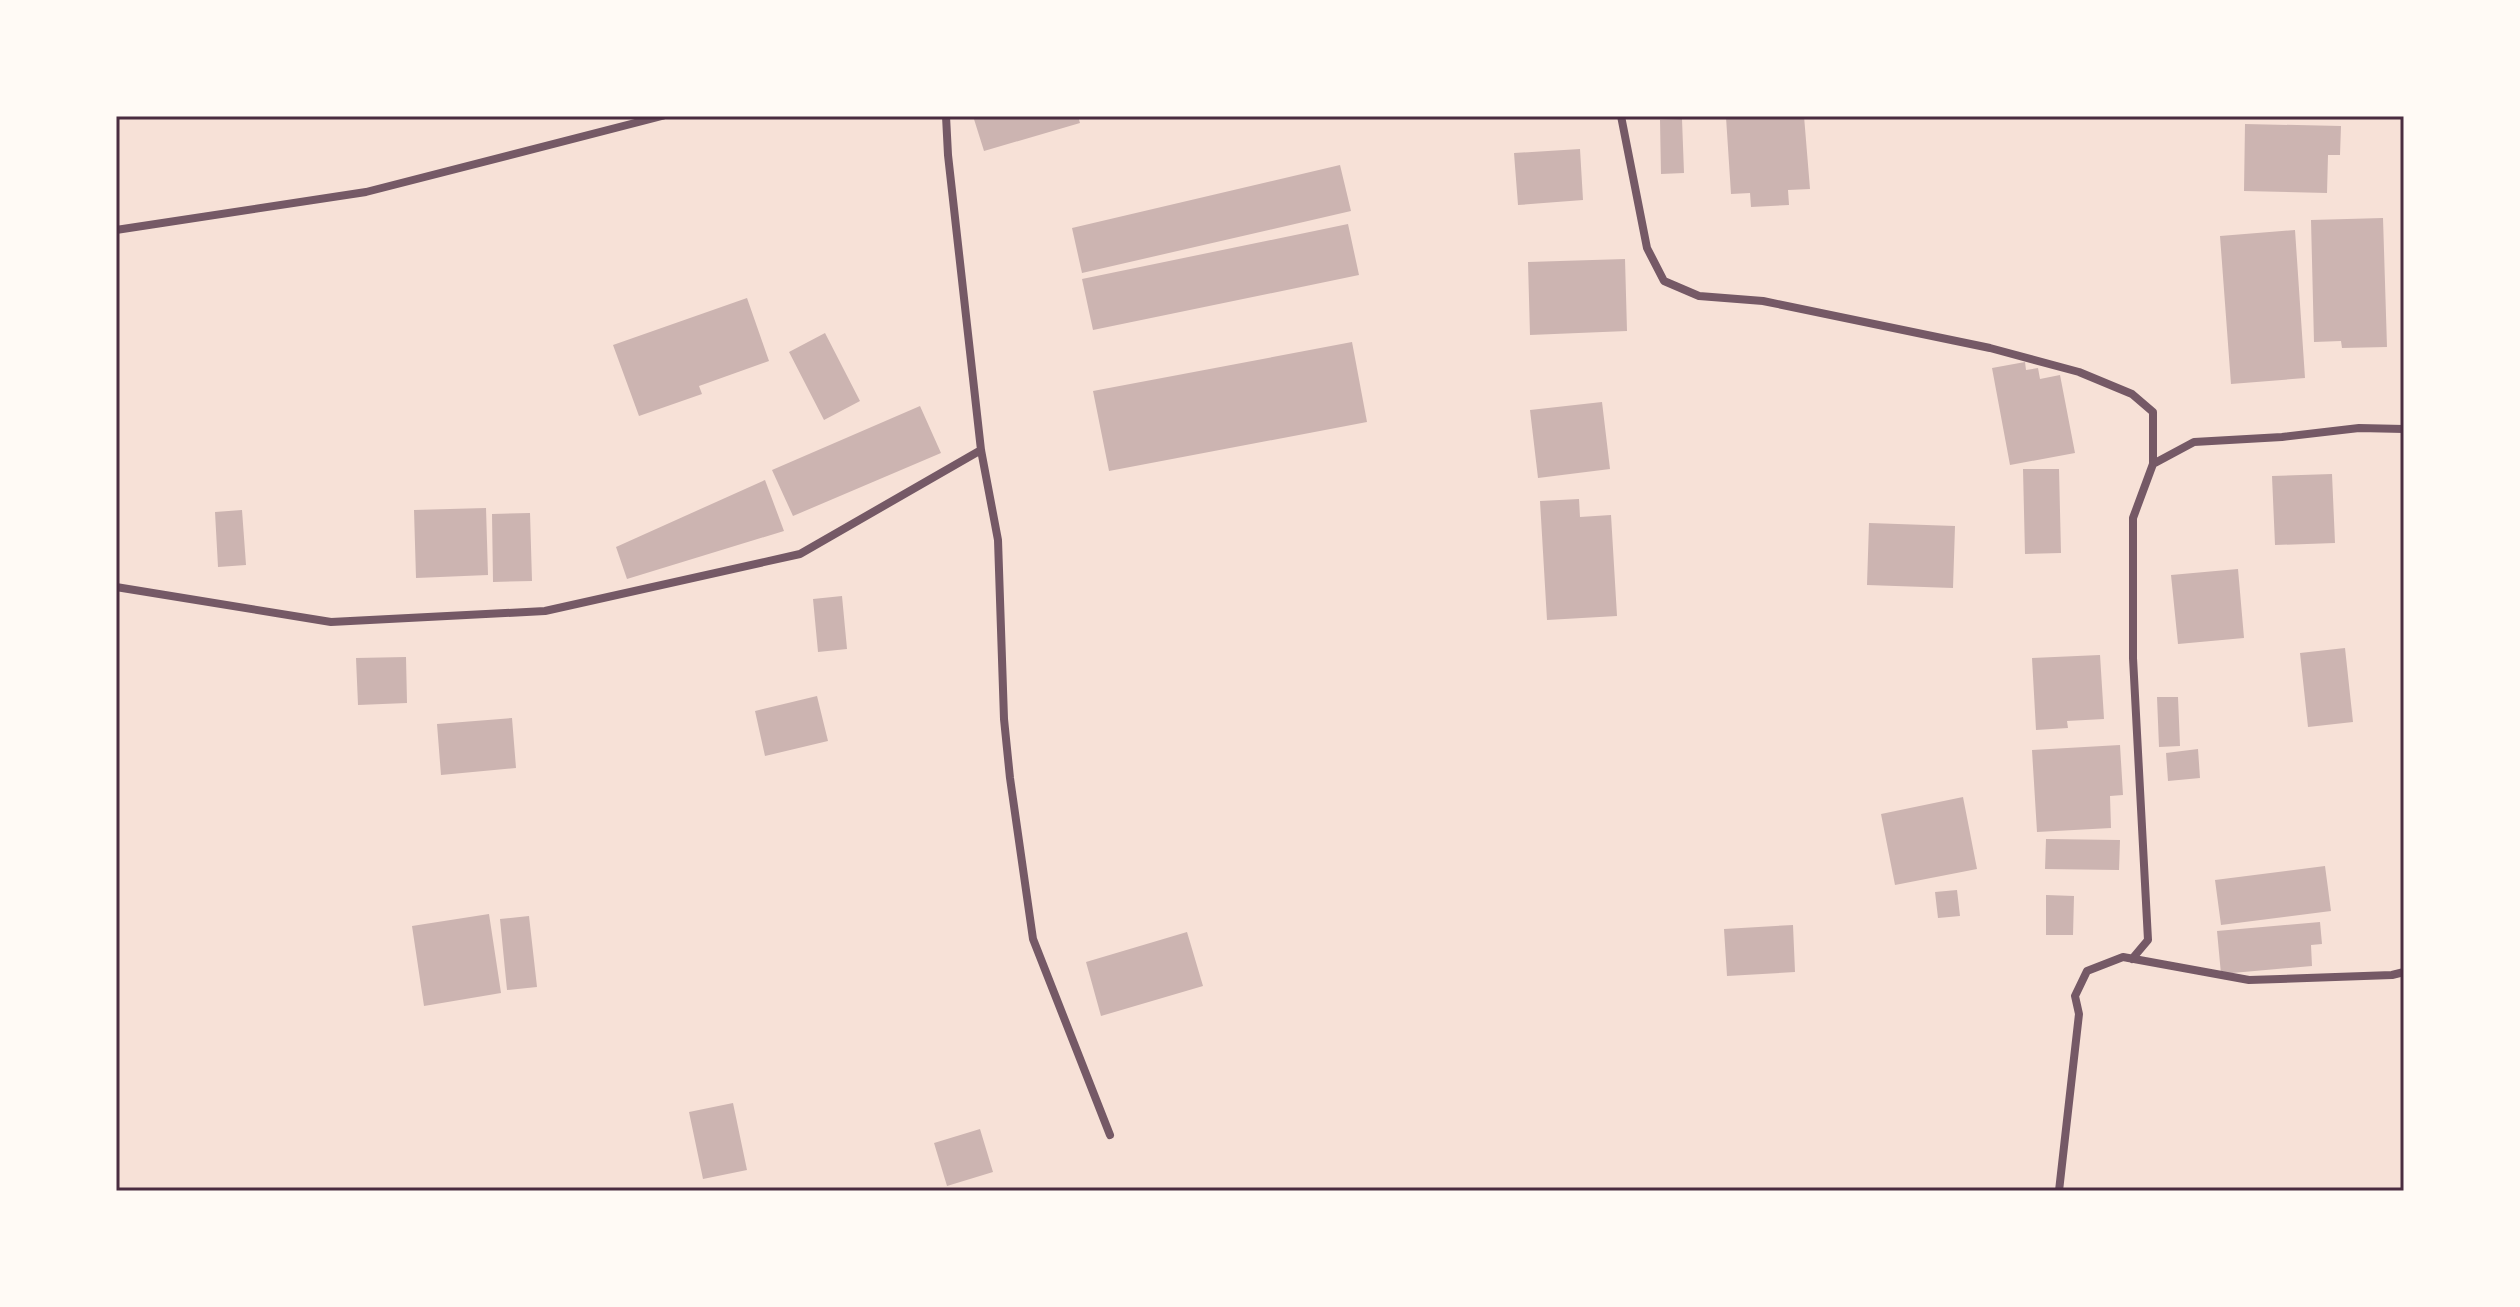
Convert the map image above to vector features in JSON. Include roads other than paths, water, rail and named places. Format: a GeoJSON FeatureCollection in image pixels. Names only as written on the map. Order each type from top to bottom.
{"type":"FeatureCollection","features":[{"type":"Feature","properties":{"kind":"street"},"geometry":{"type":"LineString","coordinates":[[116,230],[366,192],[662,116]]}},
{"type":"Feature","properties":{"kind":"street"},"geometry":{"type":"LineString","coordinates":[[946,116],[981,450],[998,540],[1004,719],[1033,939],[1110,1135]]}},
{"type":"Feature","properties":{"kind":"street"},"geometry":{"type":"LineString","coordinates":[[1621,116],[1647,248],[1664,281],[1699,296],[1763,301],[1990,348],[2079,372],[2132,394],[2153,412],[2153,464],[2133,518],[2133,658],[2148,940],[2132,959]]}},
{"type":"Feature","properties":{"kind":"street"},"geometry":{"type":"LineString","coordinates":[[2153,464],[2194,442],[2282,437],[2359,428],[2404,429]]}},
{"type":"Feature","properties":{"kind":"street"},"geometry":{"type":"LineString","coordinates":[[116,587],[331,622],[545,611],[800,554],[981,450]]}},
{"type":"Feature","properties":{"kind":"street"},"geometry":{"type":"LineString","coordinates":[[2059,1191],[2079,1014],[2075,996],[2087,971],[2123,957],[2249,980],[2404,972]]}}]}
